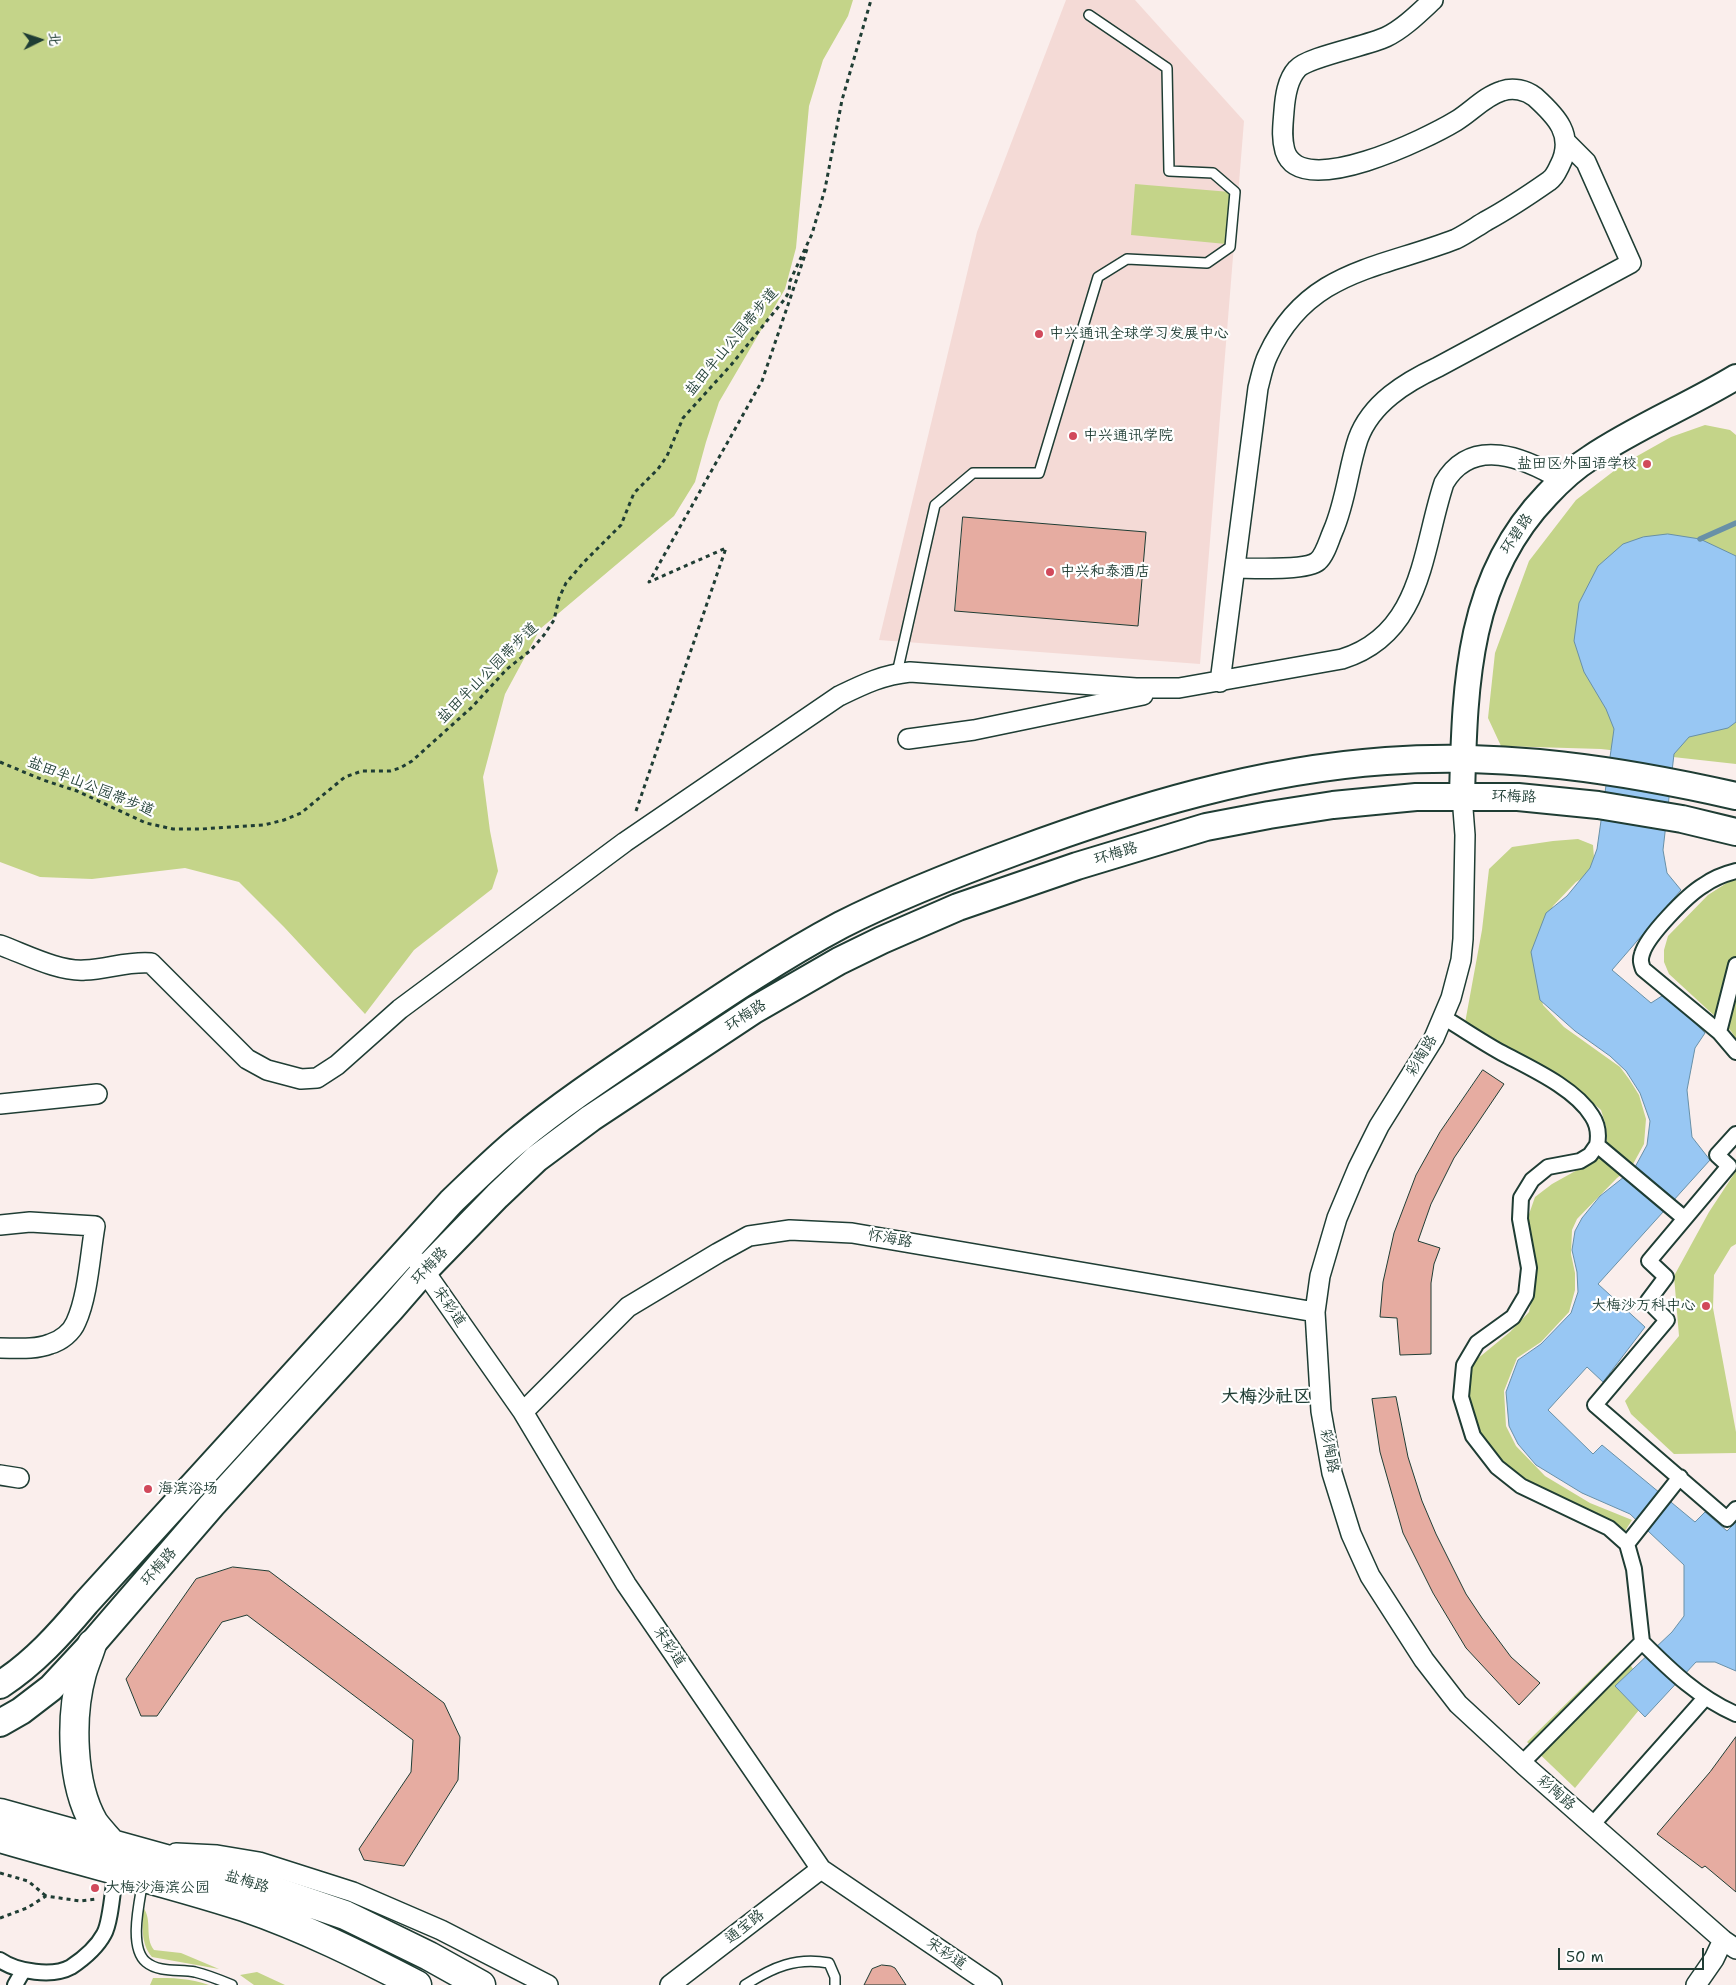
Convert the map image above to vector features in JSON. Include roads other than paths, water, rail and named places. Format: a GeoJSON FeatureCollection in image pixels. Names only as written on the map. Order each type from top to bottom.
{"type":"FeatureCollection","features":[{"type":"Feature","properties":{"kind":"main road","name":"环梅路"},"geometry":{"type":"LineString","coordinates":[[0,1685],[23,1668],[54,1640],[451,1202],[517,1141],[574,1097],[763,971],[842,925],[888,902],[960,872],[1072,830],[1208,789],[1278,775],[1340,766],[1392,760],[1463,759],[1545,763],[1687,784],[1736,796]]}},
{"type":"Feature","properties":{"kind":"main road","name":"环梅路"},"geometry":{"type":"LineString","coordinates":[[0,1723],[22,1711],[51,1688],[92,1644],[212,1505],[424,1271],[536,1159],[558,1142],[754,1010],[839,961],[958,907],[1021,884],[1206,827],[1269,814],[1333,805],[1416,797],[1518,796],[1598,805],[1736,832]]}},
{"type":"Feature","properties":{"kind":"main road"},"geometry":{"type":"LineString","coordinates":[[92,1644],[82,1674],[76,1702],[74,1735],[77,1768],[84,1797],[113,1868]]}},
{"type":"Feature","properties":{"kind":"main road","name":"盐梅路"},"geometry":{"type":"LineString","coordinates":[[0,1813],[113,1868]]}},
{"type":"Feature","properties":{"kind":"main road","name":"盐梅路"},"geometry":{"type":"LineString","coordinates":[[0,1838],[113,1868],[143,1864],[252,1883],[345,1915],[430,1956],[481,1985]]}},
{"type":"Feature","properties":{"kind":"main road","name":"盐梅路"},"geometry":{"type":"LineString","coordinates":[[143,1864],[245,1908],[335,1942],[417,1985]]}},
{"type":"Feature","properties":{"kind":"street"},"geometry":{"type":"LineString","coordinates":[[1220,682],[1258,388],[1266,357],[1281,329],[1297,309],[1318,291],[1352,273],[1459,237],[1553,178],[1562,161],[1566,142],[1561,124],[1532,95],[1517,88],[1502,90],[1458,120],[1421,141],[1377,158],[1336,168],[1306,170],[1292,163],[1287,156],[1282,140],[1286,92],[1297,68],[1312,60],[1387,37],[1412,19],[1432,0]]}},
{"type":"Feature","properties":{"kind":"street"},"geometry":{"type":"LineString","coordinates":[[1235,568],[1305,567],[1318,561],[1340,515],[1358,439],[1366,423],[1382,402],[1410,380],[1438,367],[1631,263],[1586,162],[1566,142]]}},
{"type":"Feature","properties":{"kind":"street","name":"环碧路"},"geometry":{"type":"LineString","coordinates":[[1462,796],[1468,670],[1484,601],[1496,568],[1513,535],[1537,505],[1562,480],[1588,459],[1619,439],[1694,402],[1736,378]]}},
{"type":"Feature","properties":{"kind":"street"},"geometry":{"type":"LineString","coordinates":[[908,739],[974,730],[1179,688],[1342,659],[1365,649],[1378,640],[1406,608],[1417,584],[1444,482],[1457,466],[1478,455],[1488,454],[1512,457],[1542,468],[1562,480]]}},
{"type":"Feature","properties":{"kind":"street"},"geometry":{"type":"LineString","coordinates":[[0,945],[65,969],[85,970],[134,962],[151,963],[247,1059],[267,1070],[284,1075],[300,1079],[317,1078],[337,1065],[400,1009],[625,842],[839,696],[871,680],[897,673],[910,672],[1136,688],[1179,688]]}},
{"type":"Feature","properties":{"kind":"street","name":"彩陶路"},"geometry":{"type":"LineString","coordinates":[[1462,796],[1465,835],[1463,938],[1457,978],[1434,1038],[1372,1140],[1346,1194],[1324,1260],[1315,1312],[1321,1411],[1332,1473],[1351,1534],[1370,1576],[1424,1660],[1458,1704],[1592,1825],[1729,1944]]}},
{"type":"Feature","properties":{"kind":"street"},"geometry":{"type":"LineString","coordinates":[[1736,871],[1723,874],[1703,885],[1681,903],[1646,946],[1640,961],[1643,969],[1719,1032],[1736,1052]]}},
{"type":"Feature","properties":{"kind":"street"},"geometry":{"type":"LineString","coordinates":[[1719,1032],[1736,965]]}},
{"type":"Feature","properties":{"kind":"street"},"geometry":{"type":"LineString","coordinates":[[1443,1016],[1501,1052],[1544,1075],[1577,1099],[1592,1116],[1599,1134],[1597,1146],[1590,1155],[1580,1161],[1548,1167],[1532,1180],[1521,1198],[1520,1219],[1529,1268],[1526,1295],[1513,1317],[1477,1343],[1464,1365],[1461,1397],[1473,1436],[1497,1467],[1521,1486],[1609,1528],[1627,1544],[1634,1569],[1642,1642],[1665,1665],[1705,1698],[1717,1706],[1736,1714]]}},
{"type":"Feature","properties":{"kind":"street"},"geometry":{"type":"LineString","coordinates":[[0,1104],[96,1094]]}},
{"type":"Feature","properties":{"kind":"street"},"geometry":{"type":"LineString","coordinates":[[1736,1134],[1717,1155],[1729,1166],[1649,1261],[1666,1277],[1648,1301],[1667,1320],[1595,1405],[1727,1519],[1736,1509]]}},
{"type":"Feature","properties":{"kind":"street"},"geometry":{"type":"LineString","coordinates":[[1597,1146],[1684,1218]]}},
{"type":"Feature","properties":{"kind":"street"},"geometry":{"type":"LineString","coordinates":[[0,1225],[30,1222],[95,1226],[82,1305],[76,1324],[64,1337],[51,1344],[30,1348],[0,1348]]}},
{"type":"Feature","properties":{"kind":"street","name":"怀海路"},"geometry":{"type":"LineString","coordinates":[[523,1412],[628,1307],[750,1236],[790,1230],[852,1232],[1315,1312]]}},
{"type":"Feature","properties":{"kind":"street","name":"宋彩道"},"geometry":{"type":"LineString","coordinates":[[409,1249],[523,1412],[626,1584],[821,1869],[992,1985]]}},
{"type":"Feature","properties":{"kind":"street"},"geometry":{"type":"LineString","coordinates":[[0,1475],[20,1478]]}},
{"type":"Feature","properties":{"kind":"street"},"geometry":{"type":"LineString","coordinates":[[1627,1544],[1680,1477]]}},
{"type":"Feature","properties":{"kind":"street"},"geometry":{"type":"LineString","coordinates":[[1522,1763],[1642,1642]]}},
{"type":"Feature","properties":{"kind":"street"},"geometry":{"type":"LineString","coordinates":[[1592,1825],[1705,1698]]}},
{"type":"Feature","properties":{"kind":"street"},"geometry":{"type":"LineString","coordinates":[[143,1864],[217,1855],[259,1862],[353,1892],[441,1930],[548,1985]]}},
{"type":"Feature","properties":{"kind":"street"},"geometry":{"type":"LineString","coordinates":[[0,1960],[23,1971],[45,1972],[70,1968],[92,1950],[105,1933],[113,1868]]}},
{"type":"Feature","properties":{"kind":"street","name":"通宝路"},"geometry":{"type":"LineString","coordinates":[[675,1984],[821,1869]]}},
{"type":"Feature","properties":{"kind":"street"},"geometry":{"type":"LineString","coordinates":[[1696,1985],[1714,1959],[1729,1944]]}},
{"type":"Feature","properties":{"kind":"street"},"geometry":{"type":"LineString","coordinates":[[15,1985],[23,1971]]}},
{"type":"Feature","properties":{"kind":"lane"},"geometry":{"type":"LineString","coordinates":[[897,673],[935,505],[973,473],[1039,473],[1098,276],[1127,259],[1207,262],[1230,247],[1235,192],[1213,173],[1169,171],[1167,68],[1089,15]]}},
{"type":"Feature","properties":{"kind":"lane"},"geometry":{"type":"LineString","coordinates":[[143,1864],[137,1918],[137,1941],[139,1952],[146,1962],[156,1967],[193,1972],[232,1985]]}},
{"type":"Feature","properties":{"kind":"lane"},"geometry":{"type":"LineString","coordinates":[[745,1985],[775,1969],[795,1962],[813,1960],[829,1963],[835,1977],[835,1985]]}},
{"type":"Feature","properties":{"kind":"water"},"geometry":{"type":"Polygon","coordinates":[[[1668,534],[1700,539],[1736,556],[1736,722],[1728,728],[1689,737],[1674,754],[1663,850],[1667,873],[1681,890],[1612,970],[1651,1003],[1665,994],[1705,1033],[1695,1048],[1687,1090],[1692,1137],[1710,1160],[1598,1284],[1645,1327],[1603,1382],[1587,1367],[1548,1410],[1593,1454],[1602,1445],[1695,1522],[1705,1512],[1727,1531],[1736,1522],[1736,1671],[1715,1662],[1696,1662],[1645,1717],[1615,1686],[1672,1632],[1684,1616],[1684,1565],[1630,1514],[1582,1493],[1536,1465],[1518,1444],[1509,1426],[1506,1392],[1518,1360],[1541,1344],[1571,1313],[1578,1292],[1577,1272],[1572,1250],[1575,1231],[1582,1218],[1600,1196],[1634,1169],[1647,1145],[1650,1121],[1640,1093],[1626,1071],[1610,1056],[1575,1031],[1540,1000],[1531,952],[1546,913],[1567,896],[1590,868],[1597,849],[1614,729],[1606,709],[1584,672],[1574,641],[1579,603],[1598,566],[1623,544],[1643,537],[1668,534]]]}},
{"type":"Feature","properties":{"kind":"waterway"},"geometry":{"type":"LineString","coordinates":[[1700,539],[1736,523]]}},
{"type":"Feature","properties":{"kind":"place","name":"中兴通讯全球学习发展中心"},"geometry":{"type":"Point","coordinates":[1039,334]}},
{"type":"Feature","properties":{"kind":"place","name":"中兴通讯学院"},"geometry":{"type":"Point","coordinates":[1073,436]}},
{"type":"Feature","properties":{"kind":"place","name":"盐田区外国语学校"},"geometry":{"type":"Point","coordinates":[1647,464]}},
{"type":"Feature","properties":{"kind":"place","name":"中兴和泰酒店"},"geometry":{"type":"Point","coordinates":[1050,572]}},
{"type":"Feature","properties":{"kind":"place","name":"大梅沙万科中心"},"geometry":{"type":"Point","coordinates":[1706,1306]}},
{"type":"Feature","properties":{"kind":"place","name":"海滨浴场"},"geometry":{"type":"Point","coordinates":[148,1489]}},
{"type":"Feature","properties":{"kind":"place","name":"大梅沙海滨公园"},"geometry":{"type":"Point","coordinates":[95,1888]}},
{"type":"Feature","properties":{"kind":"district","name":"大梅沙社区"},"geometry":{"type":"Point","coordinates":[1266,1397]}}]}
